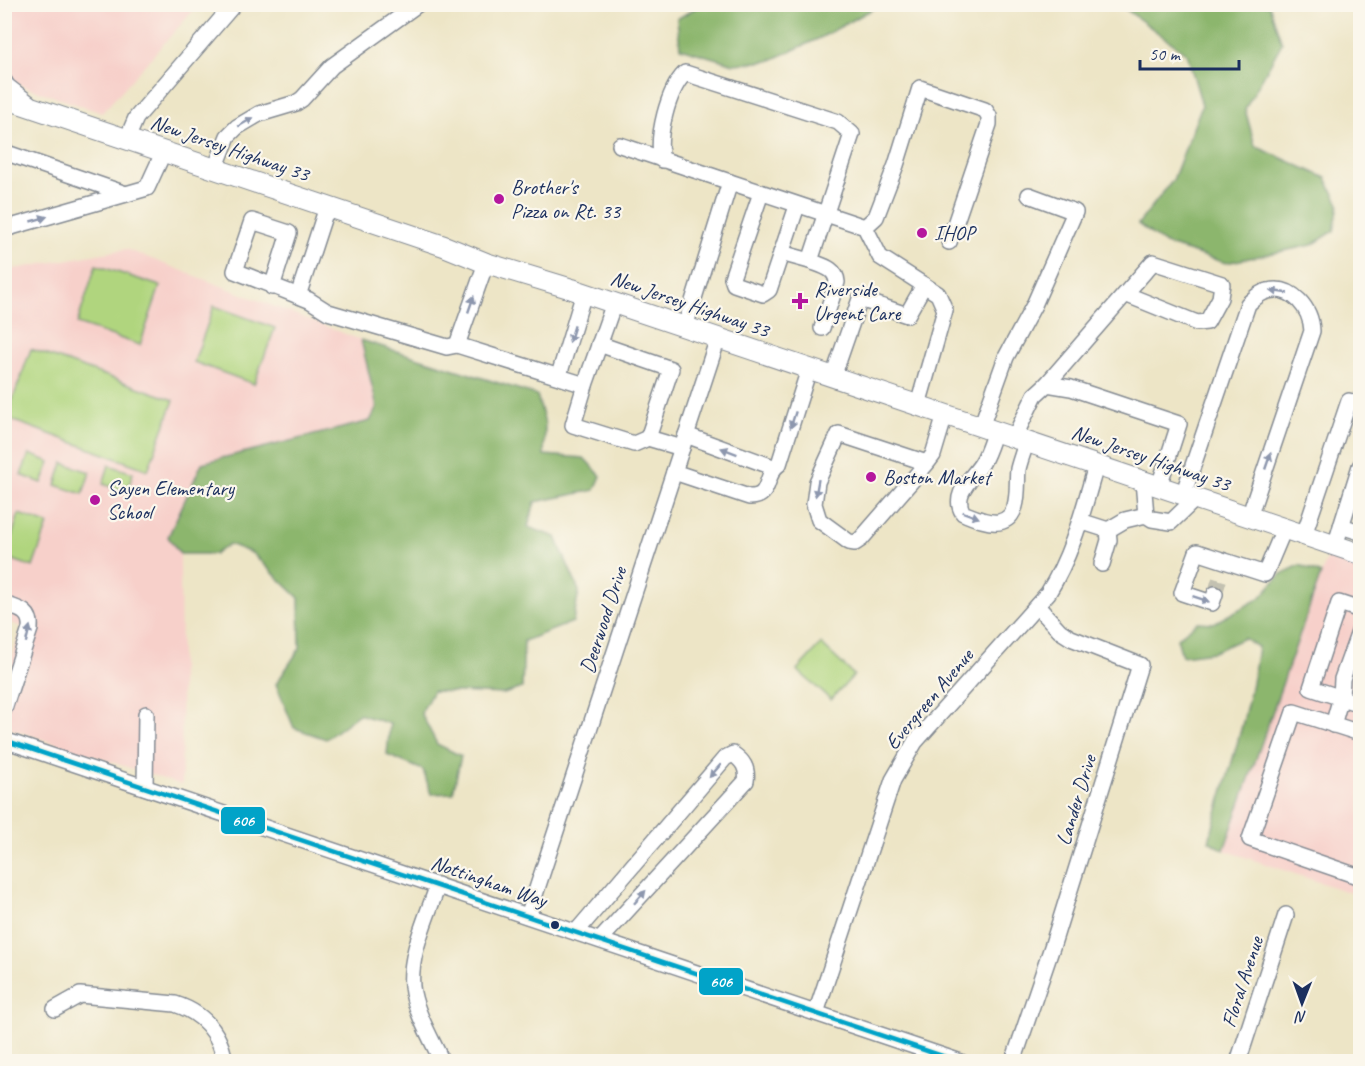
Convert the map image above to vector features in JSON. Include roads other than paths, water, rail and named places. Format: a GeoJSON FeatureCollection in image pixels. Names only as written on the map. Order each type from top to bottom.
{"type":"FeatureCollection","features":[{"type":"Feature","properties":{"kind":"main road","name":"New Jersey Highway 33"},"geometry":{"type":"LineString","coordinates":[[4,98],[444,246],[486,263],[584,293],[1360,554]]}},
{"type":"Feature","properties":{"kind":"street"},"geometry":{"type":"LineString","coordinates":[[127,139],[136,118],[234,4]]}},
{"type":"Feature","properties":{"kind":"street"},"geometry":{"type":"LineString","coordinates":[[215,169],[228,136],[237,127],[259,114],[296,103],[302,99],[332,66],[418,4]]}},
{"type":"Feature","properties":{"kind":"street"},"geometry":{"type":"LineString","coordinates":[[662,160],[659,148],[660,138],[676,82],[685,73],[838,122],[852,134],[810,261]]}},
{"type":"Feature","properties":{"kind":"street"},"geometry":{"type":"LineString","coordinates":[[4,81],[39,109]]}},
{"type":"Feature","properties":{"kind":"street"},"geometry":{"type":"LineString","coordinates":[[865,227],[876,217],[896,165],[920,88],[985,110],[989,116],[989,124],[949,242]]}},
{"type":"Feature","properties":{"kind":"street"},"geometry":{"type":"LineString","coordinates":[[620,145],[865,227],[880,257],[938,294],[945,310],[918,405]]}},
{"type":"Feature","properties":{"kind":"street"},"geometry":{"type":"LineString","coordinates":[[4,229],[147,188],[164,151]]}},
{"type":"Feature","properties":{"kind":"street"},"geometry":{"type":"LineString","coordinates":[[4,152],[126,194]]}},
{"type":"Feature","properties":{"kind":"street"},"geometry":{"type":"LineString","coordinates":[[685,327],[730,182]]}},
{"type":"Feature","properties":{"kind":"street"},"geometry":{"type":"LineString","coordinates":[[761,193],[732,278],[734,284],[763,294],[769,290],[797,206]]}},
{"type":"Feature","properties":{"kind":"street"},"geometry":{"type":"LineString","coordinates":[[1029,195],[1075,212],[1034,305],[1006,357],[988,429],[984,461],[964,487],[959,503],[963,513],[989,521],[999,522],[1007,519],[1014,508],[1017,496],[1020,440],[1035,395],[1153,262],[1222,284],[1220,298],[1207,322],[1197,322],[1125,294]]}},
{"type":"Feature","properties":{"kind":"street"},"geometry":{"type":"LineString","coordinates":[[298,296],[327,207]]}},
{"type":"Feature","properties":{"kind":"street"},"geometry":{"type":"LineString","coordinates":[[273,286],[289,233],[252,220],[235,271],[298,296],[309,300],[328,312],[447,347],[457,345],[585,385]]}},
{"type":"Feature","properties":{"kind":"street"},"geometry":{"type":"LineString","coordinates":[[781,252],[810,261],[831,270],[836,275],[837,282],[822,328]]}},
{"type":"Feature","properties":{"kind":"street"},"geometry":{"type":"LineString","coordinates":[[457,345],[486,263]]}},
{"type":"Feature","properties":{"kind":"street"},"geometry":{"type":"LineString","coordinates":[[833,377],[860,299],[907,315],[924,285]]}},
{"type":"Feature","properties":{"kind":"street"},"geometry":{"type":"LineString","coordinates":[[1080,521],[1108,530],[1125,520],[1146,515],[1152,519],[1171,522],[1189,497],[1248,304],[1268,290],[1285,291],[1298,299],[1307,310],[1311,319],[1312,331],[1249,517]]}},
{"type":"Feature","properties":{"kind":"street"},"geometry":{"type":"LineString","coordinates":[[559,375],[584,293]]}},
{"type":"Feature","properties":{"kind":"street"},"geometry":{"type":"LineString","coordinates":[[614,303],[573,425],[634,444],[648,438],[684,441],[773,468]]}},
{"type":"Feature","properties":{"kind":"street","name":"Deerwood Drive"},"geometry":{"type":"LineString","coordinates":[[528,916],[718,338]]}},
{"type":"Feature","properties":{"kind":"street"},"geometry":{"type":"LineString","coordinates":[[599,344],[671,369],[648,438]]}},
{"type":"Feature","properties":{"kind":"street"},"geometry":{"type":"LineString","coordinates":[[674,472],[754,497],[763,493],[773,468],[779,464],[809,369]]}},
{"type":"Feature","properties":{"kind":"street"},"geometry":{"type":"LineString","coordinates":[[1047,384],[1071,388],[1179,424],[1151,484],[1146,515]]}},
{"type":"Feature","properties":{"kind":"street"},"geometry":{"type":"LineString","coordinates":[[1304,535],[1349,402]]}},
{"type":"Feature","properties":{"kind":"street"},"geometry":{"type":"LineString","coordinates":[[927,463],[839,434],[817,482],[814,504],[819,520],[849,542],[855,543],[861,539],[927,463],[933,455],[945,415]]}},
{"type":"Feature","properties":{"kind":"street","name":"Evergreen Avenue"},"geometry":{"type":"LineString","coordinates":[[816,1013],[893,780],[902,762],[915,742],[1048,592],[1072,549],[1096,466]]}},
{"type":"Feature","properties":{"kind":"street"},"geometry":{"type":"LineString","coordinates":[[1335,546],[1360,466]]}},
{"type":"Feature","properties":{"kind":"street"},"geometry":{"type":"LineString","coordinates":[[1341,526],[1360,532]]}},
{"type":"Feature","properties":{"kind":"street"},"geometry":{"type":"LineString","coordinates":[[1215,594],[1212,603],[1182,593],[1197,552],[1224,568],[1265,574],[1284,529]]}},
{"type":"Feature","properties":{"kind":"street"},"geometry":{"type":"LineString","coordinates":[[1102,564],[1109,540],[1108,530]]}},
{"type":"Feature","properties":{"kind":"street"},"geometry":{"type":"LineString","coordinates":[[1360,610],[1339,603],[1311,688],[1360,705]]}},
{"type":"Feature","properties":{"kind":"street"},"geometry":{"type":"LineString","coordinates":[[4,604],[23,610],[29,615],[31,621],[4,709]]}},
{"type":"Feature","properties":{"kind":"street","name":"Lander Drive"},"geometry":{"type":"LineString","coordinates":[[1013,1062],[1053,944],[1140,665],[1071,639],[1060,632],[1037,606]]}},
{"type":"Feature","properties":{"kind":"street"},"geometry":{"type":"LineString","coordinates":[[1333,725],[1341,697],[1342,680],[1360,629]]}},
{"type":"Feature","properties":{"kind":"street"},"geometry":{"type":"LineString","coordinates":[[1360,733],[1294,712],[1250,839],[1360,877]]}},
{"type":"Feature","properties":{"kind":"street"},"geometry":{"type":"LineString","coordinates":[[145,787],[146,714]]}},
{"type":"Feature","properties":{"kind":"street","name":"Nottingham Way"},"geometry":{"type":"LineString","coordinates":[[4,740],[961,1062]]}},
{"type":"Feature","properties":{"kind":"street"},"geometry":{"type":"LineString","coordinates":[[576,932],[725,758],[733,754],[743,761],[747,774],[746,780],[600,940]]}},
{"type":"Feature","properties":{"kind":"street"},"geometry":{"type":"LineString","coordinates":[[438,885],[413,959],[411,974],[417,1008],[442,1062]]}},
{"type":"Feature","properties":{"kind":"street","name":"Floral Avenue"},"geometry":{"type":"LineString","coordinates":[[1238,1062],[1286,915]]}},
{"type":"Feature","properties":{"kind":"street"},"geometry":{"type":"LineString","coordinates":[[55,1009],[80,995],[175,1004],[188,1008],[209,1024],[218,1037],[225,1062]]}},
{"type":"Feature","properties":{"kind":"tunnel"},"geometry":{"type":"LineString","coordinates":[[1215,594],[1221,574]]}},
{"type":"Feature","properties":{"kind":"place","name":"Brother's Pizza on Rt. 33"},"geometry":{"type":"Point","coordinates":[499,199]}},
{"type":"Feature","properties":{"kind":"place","name":"IHOP"},"geometry":{"type":"Point","coordinates":[922,233]}},
{"type":"Feature","properties":{"kind":"place","name":"Riverside Urgent Care"},"geometry":{"type":"Point","coordinates":[800,301]}},
{"type":"Feature","properties":{"kind":"place","name":"Boston Market"},"geometry":{"type":"Point","coordinates":[871,477]}},
{"type":"Feature","properties":{"kind":"place","name":"Sayen Elementary School"},"geometry":{"type":"Point","coordinates":[95,500]}}]}
